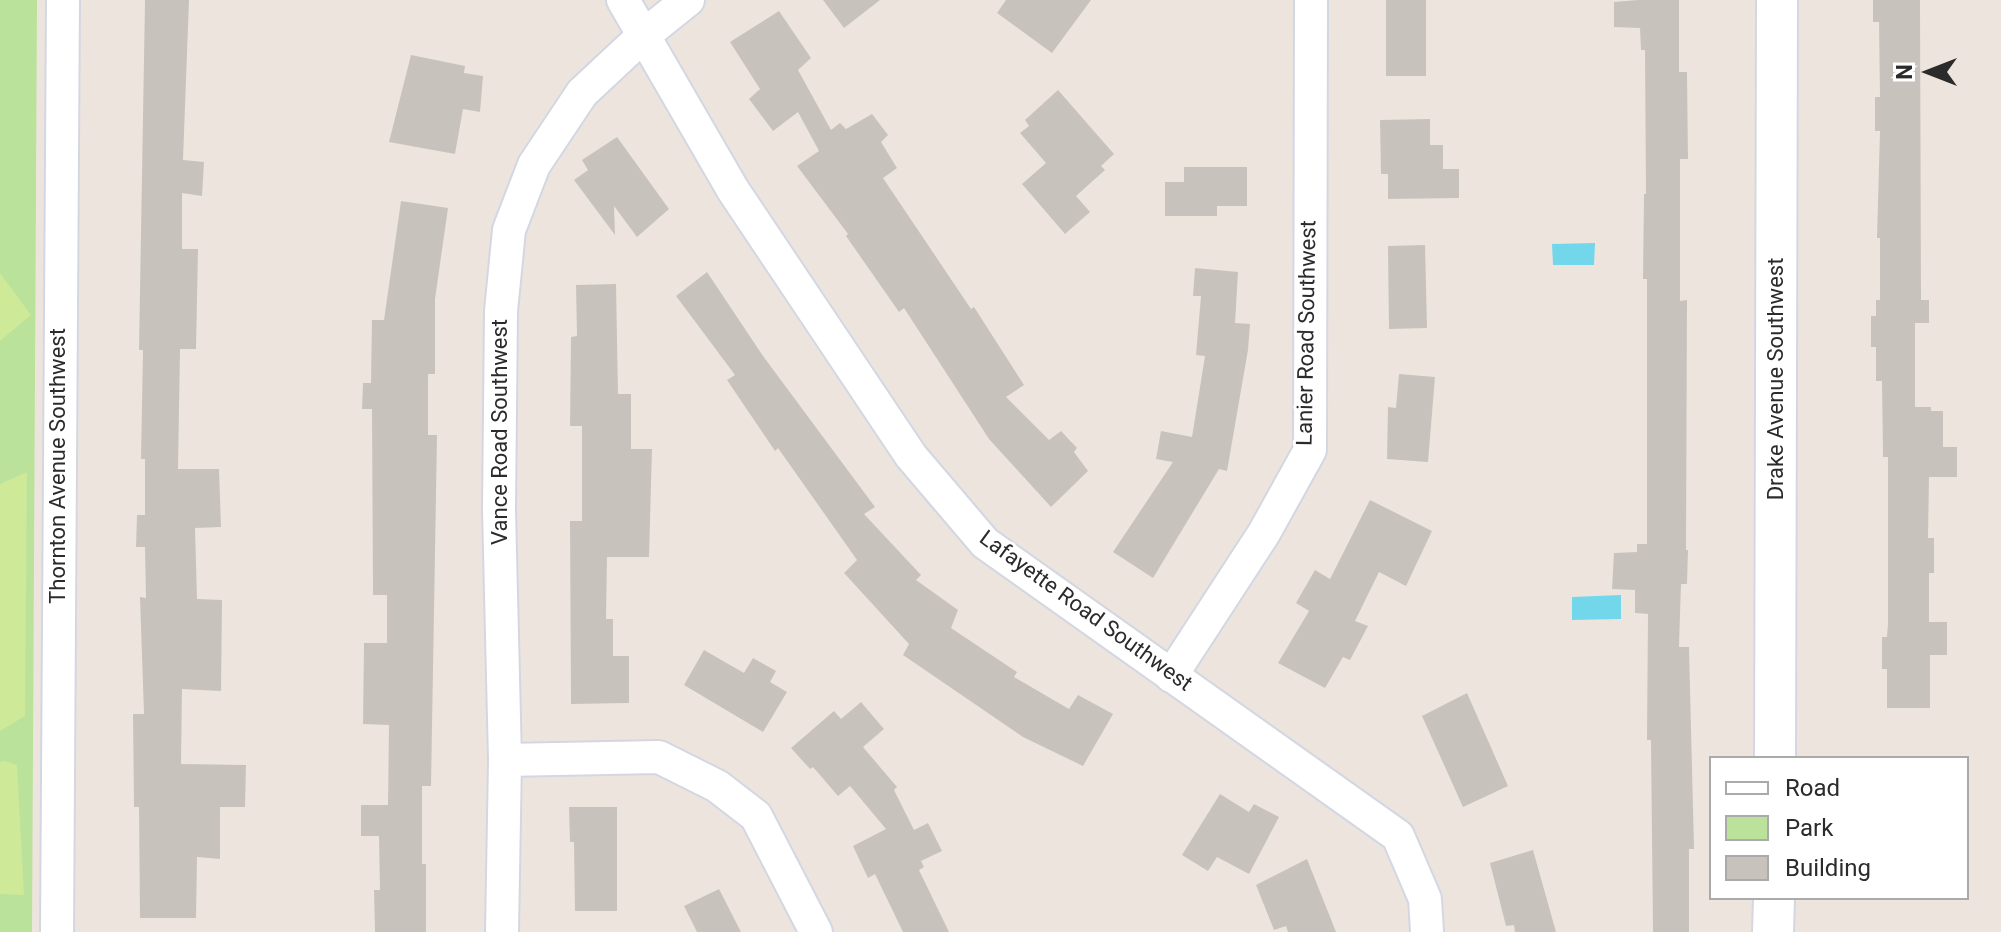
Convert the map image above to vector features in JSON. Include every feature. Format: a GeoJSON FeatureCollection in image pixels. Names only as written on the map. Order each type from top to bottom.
{"type":"FeatureCollection","features":[{"type":"Feature","properties":{"kind":"street","name":"Thornton Avenue Southwest"},"geometry":{"type":"LineString","coordinates":[[57,932],[63,0]]}},
{"type":"Feature","properties":{"kind":"street","name":"Lafayette Road Southwest"},"geometry":{"type":"LineString","coordinates":[[623,0],[733,190],[911,456],[985,543],[1398,836],[1425,899],[1427,932]]}},
{"type":"Feature","properties":{"kind":"street","name":"Vance Road Southwest"},"geometry":{"type":"LineString","coordinates":[[502,932],[505,760],[499,510],[501,311],[509,230],[534,165],[582,93],[643,36],[688,0]]}},
{"type":"Feature","properties":{"kind":"street","name":"Lanier Road Southwest"},"geometry":{"type":"LineString","coordinates":[[1171,676],[1264,533],[1310,450],[1311,0]]}},
{"type":"Feature","properties":{"kind":"street","name":"Drake Avenue Southwest"},"geometry":{"type":"LineString","coordinates":[[1775,756],[1777,0]]}},
{"type":"Feature","properties":{"kind":"street"},"geometry":{"type":"LineString","coordinates":[[505,760],[659,757],[717,786],[756,816],[816,932]]}},
{"type":"Feature","properties":{"kind":"street"},"geometry":{"type":"LineString","coordinates":[[1773,932],[1774,900]]}},
{"type":"Feature","properties":{"kind":"green space"},"geometry":{"type":"Polygon","coordinates":[[[0,0],[37,0],[32,932],[0,932],[0,0]]]}},
{"type":"Feature","properties":{"kind":"green space"},"geometry":{"type":"Polygon","coordinates":[[[0,273],[31,315],[0,341],[0,273]]]}},
{"type":"Feature","properties":{"kind":"green space"},"geometry":{"type":"Polygon","coordinates":[[[27,472],[25,716],[0,731],[0,484],[27,472]]]}},
{"type":"Feature","properties":{"kind":"green space"},"geometry":{"type":"Polygon","coordinates":[[[0,762],[17,765],[24,895],[0,894],[0,762]]]}},
{"type":"Feature","properties":{"kind":"water"},"geometry":{"type":"Polygon","coordinates":[[[1595,243],[1594,265],[1553,265],[1552,244],[1595,243]]]}},
{"type":"Feature","properties":{"kind":"water"},"geometry":{"type":"Polygon","coordinates":[[[1621,595],[1621,619],[1572,620],[1572,597],[1621,595]]]}},
{"type":"Feature","properties":{"kind":"building"},"geometry":{"type":"Polygon","coordinates":[[[145,0],[189,0],[183,160],[204,162],[202,196],[182,193],[182,249],[198,249],[196,349],[180,349],[178,469],[219,469],[221,527],[195,528],[197,599],[222,600],[221,691],[182,689],[181,764],[246,765],[245,807],[220,807],[220,859],[197,857],[196,918],[140,918],[139,807],[134,807],[133,714],[144,714],[140,597],[146,598],[145,547],[136,547],[137,515],[145,515],[145,459],[141,459],[143,350],[139,350],[145,0]]]}},
{"type":"Feature","properties":{"kind":"building"},"geometry":{"type":"Polygon","coordinates":[[[823,0],[880,0],[844,28],[823,0]]]}},
{"type":"Feature","properties":{"kind":"building"},"geometry":{"type":"Polygon","coordinates":[[[1006,0],[1091,0],[1052,53],[997,13],[1006,0]]]}},
{"type":"Feature","properties":{"kind":"building"},"geometry":{"type":"Polygon","coordinates":[[[1386,0],[1426,0],[1426,76],[1386,76],[1386,0]]]}},
{"type":"Feature","properties":{"kind":"building"},"geometry":{"type":"Polygon","coordinates":[[[1679,0],[1679,72],[1687,72],[1688,159],[1680,159],[1680,301],[1687,300],[1688,550],[1687,584],[1681,584],[1679,647],[1689,647],[1694,849],[1689,849],[1689,932],[1653,932],[1651,740],[1647,740],[1648,614],[1635,613],[1635,590],[1612,589],[1614,553],[1637,552],[1637,544],[1647,544],[1647,279],[1643,279],[1645,50],[1641,50],[1640,28],[1614,27],[1614,2],[1679,0]]]}},
{"type":"Feature","properties":{"kind":"building"},"geometry":{"type":"Polygon","coordinates":[[[1873,0],[1920,0],[1921,300],[1929,300],[1929,323],[1915,323],[1915,407],[1943,411],[1943,447],[1957,447],[1957,477],[1929,477],[1928,538],[1934,538],[1934,573],[1929,573],[1929,622],[1947,622],[1947,655],[1930,655],[1930,708],[1887,708],[1887,669],[1882,669],[1882,637],[1887,637],[1888,623],[1888,457],[1883,457],[1882,381],[1876,381],[1876,347],[1871,347],[1871,316],[1876,316],[1876,300],[1880,300],[1880,238],[1877,238],[1880,131],[1875,131],[1875,97],[1880,97],[1879,22],[1873,22],[1873,0]]]}},
{"type":"Feature","properties":{"kind":"building"},"geometry":{"type":"Polygon","coordinates":[[[779,11],[811,58],[798,70],[831,130],[840,123],[846,129],[872,114],[888,135],[881,142],[897,168],[883,178],[971,309],[974,307],[1024,385],[1006,397],[1049,440],[1061,431],[1077,448],[1074,452],[1088,471],[1051,507],[989,439],[904,308],[899,312],[846,236],[848,234],[797,166],[819,151],[798,112],[773,131],[749,99],[760,89],[730,42],[779,11]]]}},
{"type":"Feature","properties":{"kind":"building"},"geometry":{"type":"Polygon","coordinates":[[[411,55],[465,66],[464,73],[483,76],[480,112],[463,109],[455,154],[389,142],[411,55]]]}},
{"type":"Feature","properties":{"kind":"building"},"geometry":{"type":"Polygon","coordinates":[[[1058,90],[1114,154],[1101,166],[1105,170],[1076,196],[1090,212],[1065,234],[1022,184],[1046,163],[1020,133],[1029,126],[1025,120],[1058,90]]]}},
{"type":"Feature","properties":{"kind":"building"},"geometry":{"type":"Polygon","coordinates":[[[1430,119],[1430,145],[1443,145],[1443,169],[1459,169],[1459,198],[1388,199],[1388,174],[1381,174],[1380,120],[1430,119]]]}},
{"type":"Feature","properties":{"kind":"building"},"geometry":{"type":"Polygon","coordinates":[[[617,137],[669,209],[637,237],[614,206],[615,235],[574,180],[588,170],[582,160],[617,137]]]}},
{"type":"Feature","properties":{"kind":"building"},"geometry":{"type":"Polygon","coordinates":[[[1184,167],[1247,167],[1247,206],[1217,206],[1217,216],[1165,216],[1165,182],[1184,182],[1184,167]]]}},
{"type":"Feature","properties":{"kind":"building"},"geometry":{"type":"Polygon","coordinates":[[[401,201],[448,208],[435,299],[435,374],[428,374],[428,435],[437,435],[431,786],[422,786],[426,932],[375,932],[374,890],[380,890],[379,836],[361,836],[361,805],[388,805],[389,725],[363,724],[364,643],[387,643],[387,595],[373,595],[372,409],[362,409],[363,383],[371,383],[372,320],[384,320],[401,201]]]}},
{"type":"Feature","properties":{"kind":"building"},"geometry":{"type":"Polygon","coordinates":[[[1425,245],[1427,328],[1389,329],[1388,246],[1425,245]]]}},
{"type":"Feature","properties":{"kind":"building"},"geometry":{"type":"Polygon","coordinates":[[[1195,268],[1238,272],[1235,323],[1250,324],[1248,350],[1227,471],[1219,469],[1153,578],[1113,552],[1173,462],[1156,459],[1161,431],[1192,437],[1205,356],[1196,355],[1201,296],[1193,296],[1195,268]]]}},
{"type":"Feature","properties":{"kind":"building"},"geometry":{"type":"Polygon","coordinates":[[[707,272],[763,356],[875,507],[864,514],[921,575],[916,580],[958,610],[951,628],[1017,672],[1014,677],[1069,709],[1078,695],[1113,714],[1083,766],[1023,737],[903,655],[909,644],[844,573],[857,560],[778,448],[775,451],[727,380],[735,375],[676,296],[707,272]]]}},
{"type":"Feature","properties":{"kind":"building"},"geometry":{"type":"Polygon","coordinates":[[[616,284],[618,394],[631,394],[631,449],[652,449],[649,557],[607,557],[606,619],[613,619],[613,656],[629,656],[629,703],[571,704],[570,521],[582,521],[582,426],[570,426],[571,337],[577,336],[576,285],[616,284]]]}},
{"type":"Feature","properties":{"kind":"building"},"geometry":{"type":"Polygon","coordinates":[[[1399,374],[1435,377],[1428,462],[1387,459],[1388,407],[1396,408],[1399,374]]]}},
{"type":"Feature","properties":{"kind":"building"},"geometry":{"type":"Polygon","coordinates":[[[1370,500],[1432,531],[1406,586],[1379,572],[1355,621],[1368,626],[1350,660],[1343,657],[1325,688],[1278,663],[1309,611],[1296,603],[1315,570],[1330,579],[1370,500]]]}},
{"type":"Feature","properties":{"kind":"building"},"geometry":{"type":"Polygon","coordinates":[[[704,650],[744,673],[753,658],[776,671],[770,682],[787,692],[763,732],[684,685],[704,650]]]}},
{"type":"Feature","properties":{"kind":"building"},"geometry":{"type":"Polygon","coordinates":[[[1467,693],[1508,786],[1463,807],[1422,716],[1467,693]]]}},
{"type":"Feature","properties":{"kind":"building"},"geometry":{"type":"Polygon","coordinates":[[[861,702],[884,729],[863,747],[897,787],[894,790],[914,830],[928,823],[942,851],[921,861],[924,867],[919,870],[949,932],[903,932],[875,874],[868,878],[853,846],[886,829],[850,786],[838,796],[813,767],[810,769],[791,748],[834,711],[841,719],[861,702]]]}},
{"type":"Feature","properties":{"kind":"building"},"geometry":{"type":"Polygon","coordinates":[[[1220,794],[1249,812],[1254,804],[1279,817],[1249,874],[1217,857],[1208,871],[1182,855],[1220,794]]]}},
{"type":"Feature","properties":{"kind":"building"},"geometry":{"type":"Polygon","coordinates":[[[569,807],[617,807],[617,911],[575,911],[574,842],[570,842],[569,807]]]}},
{"type":"Feature","properties":{"kind":"building"},"geometry":{"type":"Polygon","coordinates":[[[1533,850],[1556,932],[1515,932],[1514,925],[1506,926],[1490,863],[1533,850]]]}},
{"type":"Feature","properties":{"kind":"building"},"geometry":{"type":"Polygon","coordinates":[[[1307,859],[1336,932],[1288,932],[1286,926],[1274,930],[1256,885],[1307,859]]]}},
{"type":"Feature","properties":{"kind":"building"},"geometry":{"type":"Polygon","coordinates":[[[719,889],[741,932],[697,932],[684,906],[719,889]]]}}]}
